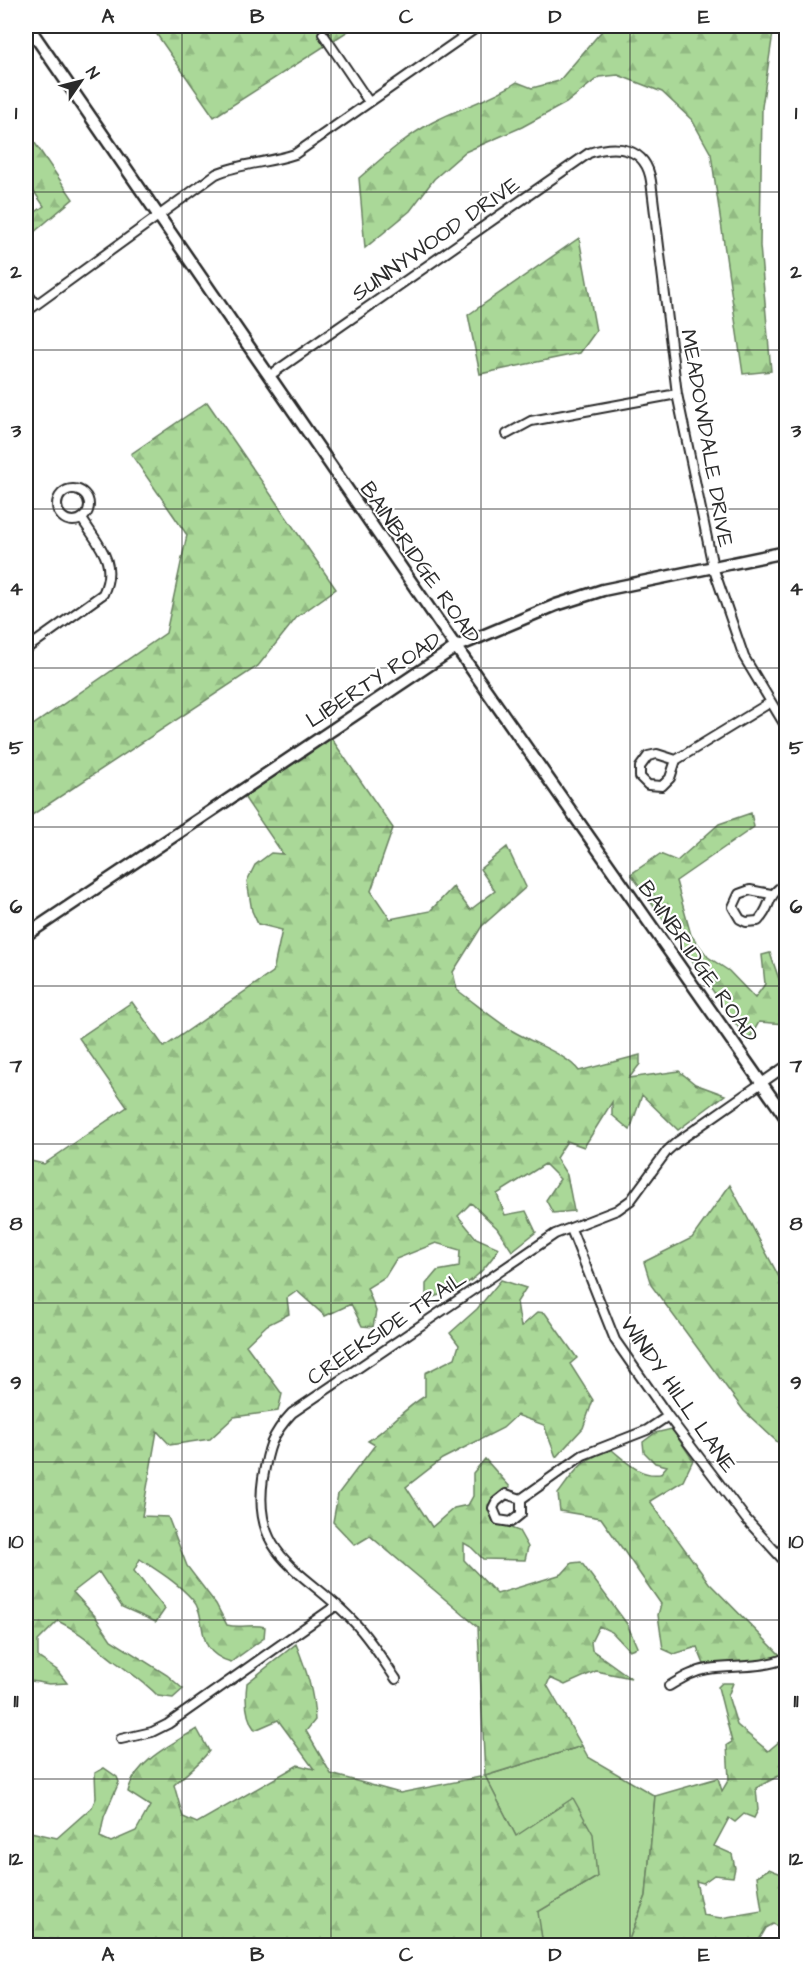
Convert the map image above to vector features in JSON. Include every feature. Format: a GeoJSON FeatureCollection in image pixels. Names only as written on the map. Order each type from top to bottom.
{"type":"FeatureCollection","features":[{"type":"Feature","properties":{"kind":"street","name":"BAINBRIDGE ROAD"},"geometry":{"type":"LineString","coordinates":[[28,26],[456,647],[786,1118]]}},
{"type":"Feature","properties":{"kind":"street"},"geometry":{"type":"LineString","coordinates":[[26,312],[216,174],[234,166],[276,160],[295,154],[479,26]]}},
{"type":"Feature","properties":{"kind":"street"},"geometry":{"type":"LineString","coordinates":[[323,34],[369,102]]}},
{"type":"Feature","properties":{"kind":"street","name":"SUNNYWOOD DRIVE"},"geometry":{"type":"LineString","coordinates":[[269,376],[589,153],[608,147],[628,150]]}},
{"type":"Feature","properties":{"kind":"street","name":"MEADOWDALE DRIVE"},"geometry":{"type":"LineString","coordinates":[[628,150],[643,158],[649,168],[677,394],[713,567],[744,657],[786,727]]}},
{"type":"Feature","properties":{"kind":"street"},"geometry":{"type":"LineString","coordinates":[[26,291],[35,304]]}},
{"type":"Feature","properties":{"kind":"street"},"geometry":{"type":"LineString","coordinates":[[507,434],[531,421],[677,394]]}},
{"type":"Feature","properties":{"kind":"street"},"geometry":{"type":"LineString","coordinates":[[65,490],[79,490],[88,499],[89,508],[82,519],[72,522],[59,515],[56,507],[58,497],[65,490]]}},
{"type":"Feature","properties":{"kind":"street"},"geometry":{"type":"LineString","coordinates":[[26,650],[103,594],[110,580],[109,562],[82,519]]}},
{"type":"Feature","properties":{"kind":"street","name":"LIBERTY ROAD"},"geometry":{"type":"LineString","coordinates":[[26,935],[456,647],[582,596],[786,552]]}},
{"type":"Feature","properties":{"kind":"street"},"geometry":{"type":"LineString","coordinates":[[676,760],[657,754],[648,756],[640,767],[640,777],[648,785],[662,786],[670,778],[676,760],[771,702]]}},
{"type":"Feature","properties":{"kind":"street"},"geometry":{"type":"LineString","coordinates":[[771,894],[750,890],[739,894],[733,907],[740,920],[752,923],[758,921],[765,912],[771,894],[786,883]]}},
{"type":"Feature","properties":{"kind":"street","name":"CREEKSIDE TRAIL"},"geometry":{"type":"LineString","coordinates":[[396,1679],[360,1629],[337,1605],[285,1562],[270,1544],[265,1531],[260,1501],[267,1453],[273,1434],[292,1413],[555,1234],[617,1210],[631,1200],[667,1151],[786,1066]]}},
{"type":"Feature","properties":{"kind":"street","name":"WINDY HILL LANE"},"geometry":{"type":"LineString","coordinates":[[571,1229],[611,1333],[668,1416],[746,1519],[786,1563]]}},
{"type":"Feature","properties":{"kind":"street"},"geometry":{"type":"LineString","coordinates":[[521,1499],[583,1455],[647,1430],[668,1416]]}},
{"type":"Feature","properties":{"kind":"street"},"geometry":{"type":"LineString","coordinates":[[121,1739],[152,1732],[168,1724],[337,1605]]}},
{"type":"Feature","properties":{"kind":"street"},"geometry":{"type":"LineString","coordinates":[[669,1686],[706,1669],[762,1666],[786,1658]]}},
{"type":"Feature","properties":{"kind":"green space"},"geometry":{"type":"Polygon","coordinates":[[[151,26],[356,26],[214,117],[151,26]]]}},
{"type":"Feature","properties":{"kind":"green space"},"geometry":{"type":"Polygon","coordinates":[[[606,26],[774,26],[762,107],[760,246],[771,371],[743,374],[711,154],[692,120],[662,92],[618,75],[599,77],[566,103],[522,127],[465,152],[434,179],[410,211],[365,248],[359,178],[404,141],[444,117],[517,82],[532,88],[559,81],[606,26]]]}},
{"type":"Feature","properties":{"kind":"green space"},"geometry":{"type":"Polygon","coordinates":[[[26,130],[73,199],[26,239],[26,219],[44,206],[26,180],[26,130]]]}},
{"type":"Feature","properties":{"kind":"green space"},"geometry":{"type":"Polygon","coordinates":[[[579,238],[596,331],[580,353],[480,374],[468,315],[579,238]]]}},
{"type":"Feature","properties":{"kind":"green space"},"geometry":{"type":"Polygon","coordinates":[[[207,402],[336,589],[297,617],[258,666],[26,817],[26,730],[166,633],[187,535],[131,454],[207,402]]]}},
{"type":"Feature","properties":{"kind":"green space"},"geometry":{"type":"Polygon","coordinates":[[[327,732],[393,828],[371,891],[390,919],[430,911],[453,887],[470,910],[495,891],[480,869],[507,847],[526,887],[482,926],[453,972],[457,990],[519,1035],[566,1059],[579,1071],[640,1055],[640,1064],[629,1078],[679,1071],[695,1084],[725,1095],[678,1130],[642,1095],[630,1130],[612,1115],[612,1102],[584,1147],[567,1141],[556,1158],[567,1175],[574,1211],[553,1213],[546,1200],[560,1179],[545,1164],[497,1194],[505,1215],[526,1211],[536,1232],[512,1251],[497,1228],[471,1203],[458,1216],[476,1238],[499,1248],[476,1276],[460,1287],[426,1299],[426,1284],[437,1271],[459,1267],[460,1250],[436,1243],[396,1259],[385,1277],[367,1288],[376,1311],[373,1327],[362,1326],[351,1304],[325,1316],[297,1291],[287,1298],[289,1314],[267,1325],[246,1345],[282,1394],[278,1411],[234,1417],[210,1439],[170,1445],[157,1431],[142,1516],[168,1517],[187,1566],[216,1604],[227,1625],[265,1627],[264,1638],[231,1662],[219,1657],[206,1642],[200,1615],[192,1599],[174,1582],[140,1559],[134,1571],[165,1609],[156,1622],[122,1607],[99,1572],[73,1592],[95,1616],[111,1640],[167,1675],[183,1689],[173,1698],[158,1696],[89,1640],[58,1621],[38,1641],[38,1657],[57,1670],[67,1683],[49,1684],[26,1680],[26,1160],[44,1164],[127,1107],[79,1038],[132,1002],[164,1047],[273,972],[282,930],[258,924],[252,911],[247,881],[255,865],[271,853],[283,854],[240,791],[327,732]]]}},
{"type":"Feature","properties":{"kind":"green space"},"geometry":{"type":"Polygon","coordinates":[[[751,813],[754,827],[676,881],[691,935],[708,957],[729,971],[755,998],[765,984],[762,955],[770,953],[780,982],[786,982],[786,1024],[759,1022],[748,1041],[631,874],[660,854],[677,861],[719,824],[751,813]]]}},
{"type":"Feature","properties":{"kind":"green space"},"geometry":{"type":"Polygon","coordinates":[[[730,1185],[786,1290],[786,1450],[744,1411],[651,1285],[644,1262],[692,1238],[730,1185]]]}},
{"type":"Feature","properties":{"kind":"green space"},"geometry":{"type":"Polygon","coordinates":[[[501,1280],[526,1288],[517,1302],[521,1327],[538,1312],[545,1313],[577,1358],[570,1364],[593,1400],[583,1428],[556,1457],[544,1425],[517,1415],[503,1428],[442,1459],[406,1487],[432,1527],[454,1508],[468,1505],[473,1496],[473,1473],[485,1459],[510,1487],[488,1505],[497,1523],[519,1531],[528,1547],[525,1560],[483,1559],[464,1543],[464,1560],[497,1594],[562,1574],[572,1563],[581,1562],[627,1624],[637,1647],[629,1650],[612,1632],[599,1626],[591,1642],[592,1650],[631,1678],[596,1671],[565,1685],[550,1678],[547,1685],[582,1746],[485,1776],[478,1627],[370,1536],[355,1545],[333,1522],[338,1494],[375,1445],[368,1441],[425,1396],[425,1373],[455,1358],[459,1345],[450,1333],[477,1309],[501,1280]]]}},
{"type":"Feature","properties":{"kind":"green space"},"geometry":{"type":"Polygon","coordinates":[[[672,1429],[693,1460],[683,1481],[650,1501],[709,1583],[784,1659],[706,1669],[697,1647],[674,1654],[663,1649],[658,1615],[661,1604],[601,1518],[560,1511],[558,1494],[580,1466],[602,1453],[612,1450],[640,1471],[660,1474],[667,1466],[655,1463],[644,1452],[643,1442],[655,1433],[672,1429]]]}},
{"type":"Feature","properties":{"kind":"green space"},"geometry":{"type":"Polygon","coordinates":[[[296,1644],[313,1700],[315,1720],[306,1731],[331,1774],[400,1793],[485,1776],[516,1836],[573,1798],[593,1834],[597,1877],[538,1912],[543,1945],[134,1946],[26,1937],[26,1831],[57,1838],[92,1807],[96,1798],[95,1773],[104,1768],[117,1777],[119,1782],[104,1817],[100,1837],[111,1842],[136,1831],[150,1806],[128,1792],[138,1772],[155,1755],[197,1729],[209,1751],[174,1785],[183,1817],[197,1823],[298,1765],[314,1769],[278,1720],[255,1730],[246,1708],[247,1683],[296,1644]]]}},
{"type":"Feature","properties":{"kind":"green space"},"geometry":{"type":"Polygon","coordinates":[[[722,1683],[733,1683],[728,1696],[737,1725],[768,1751],[786,1736],[786,1772],[756,1788],[758,1810],[754,1818],[744,1814],[735,1822],[729,1818],[714,1846],[732,1854],[735,1868],[733,1877],[714,1875],[703,1883],[696,1881],[703,1915],[721,1918],[762,1911],[757,1876],[769,1869],[784,1875],[786,1936],[784,1928],[773,1924],[766,1928],[756,1945],[627,1945],[646,1896],[655,1796],[718,1778],[722,1791],[729,1779],[727,1745],[732,1742],[718,1687],[722,1683]]]}},
{"type":"Feature","properties":{"kind":"green space"},"geometry":{"type":"Polygon","coordinates":[[[582,1746],[588,1757],[655,1796],[646,1896],[627,1945],[543,1945],[537,1912],[597,1877],[516,1836],[485,1776],[582,1746]]]}},
{"type":"Feature","properties":{"kind":"green space"},"geometry":{"type":"Polygon","coordinates":[[[26,1937],[134,1945],[26,1945],[26,1937]]]}}]}
